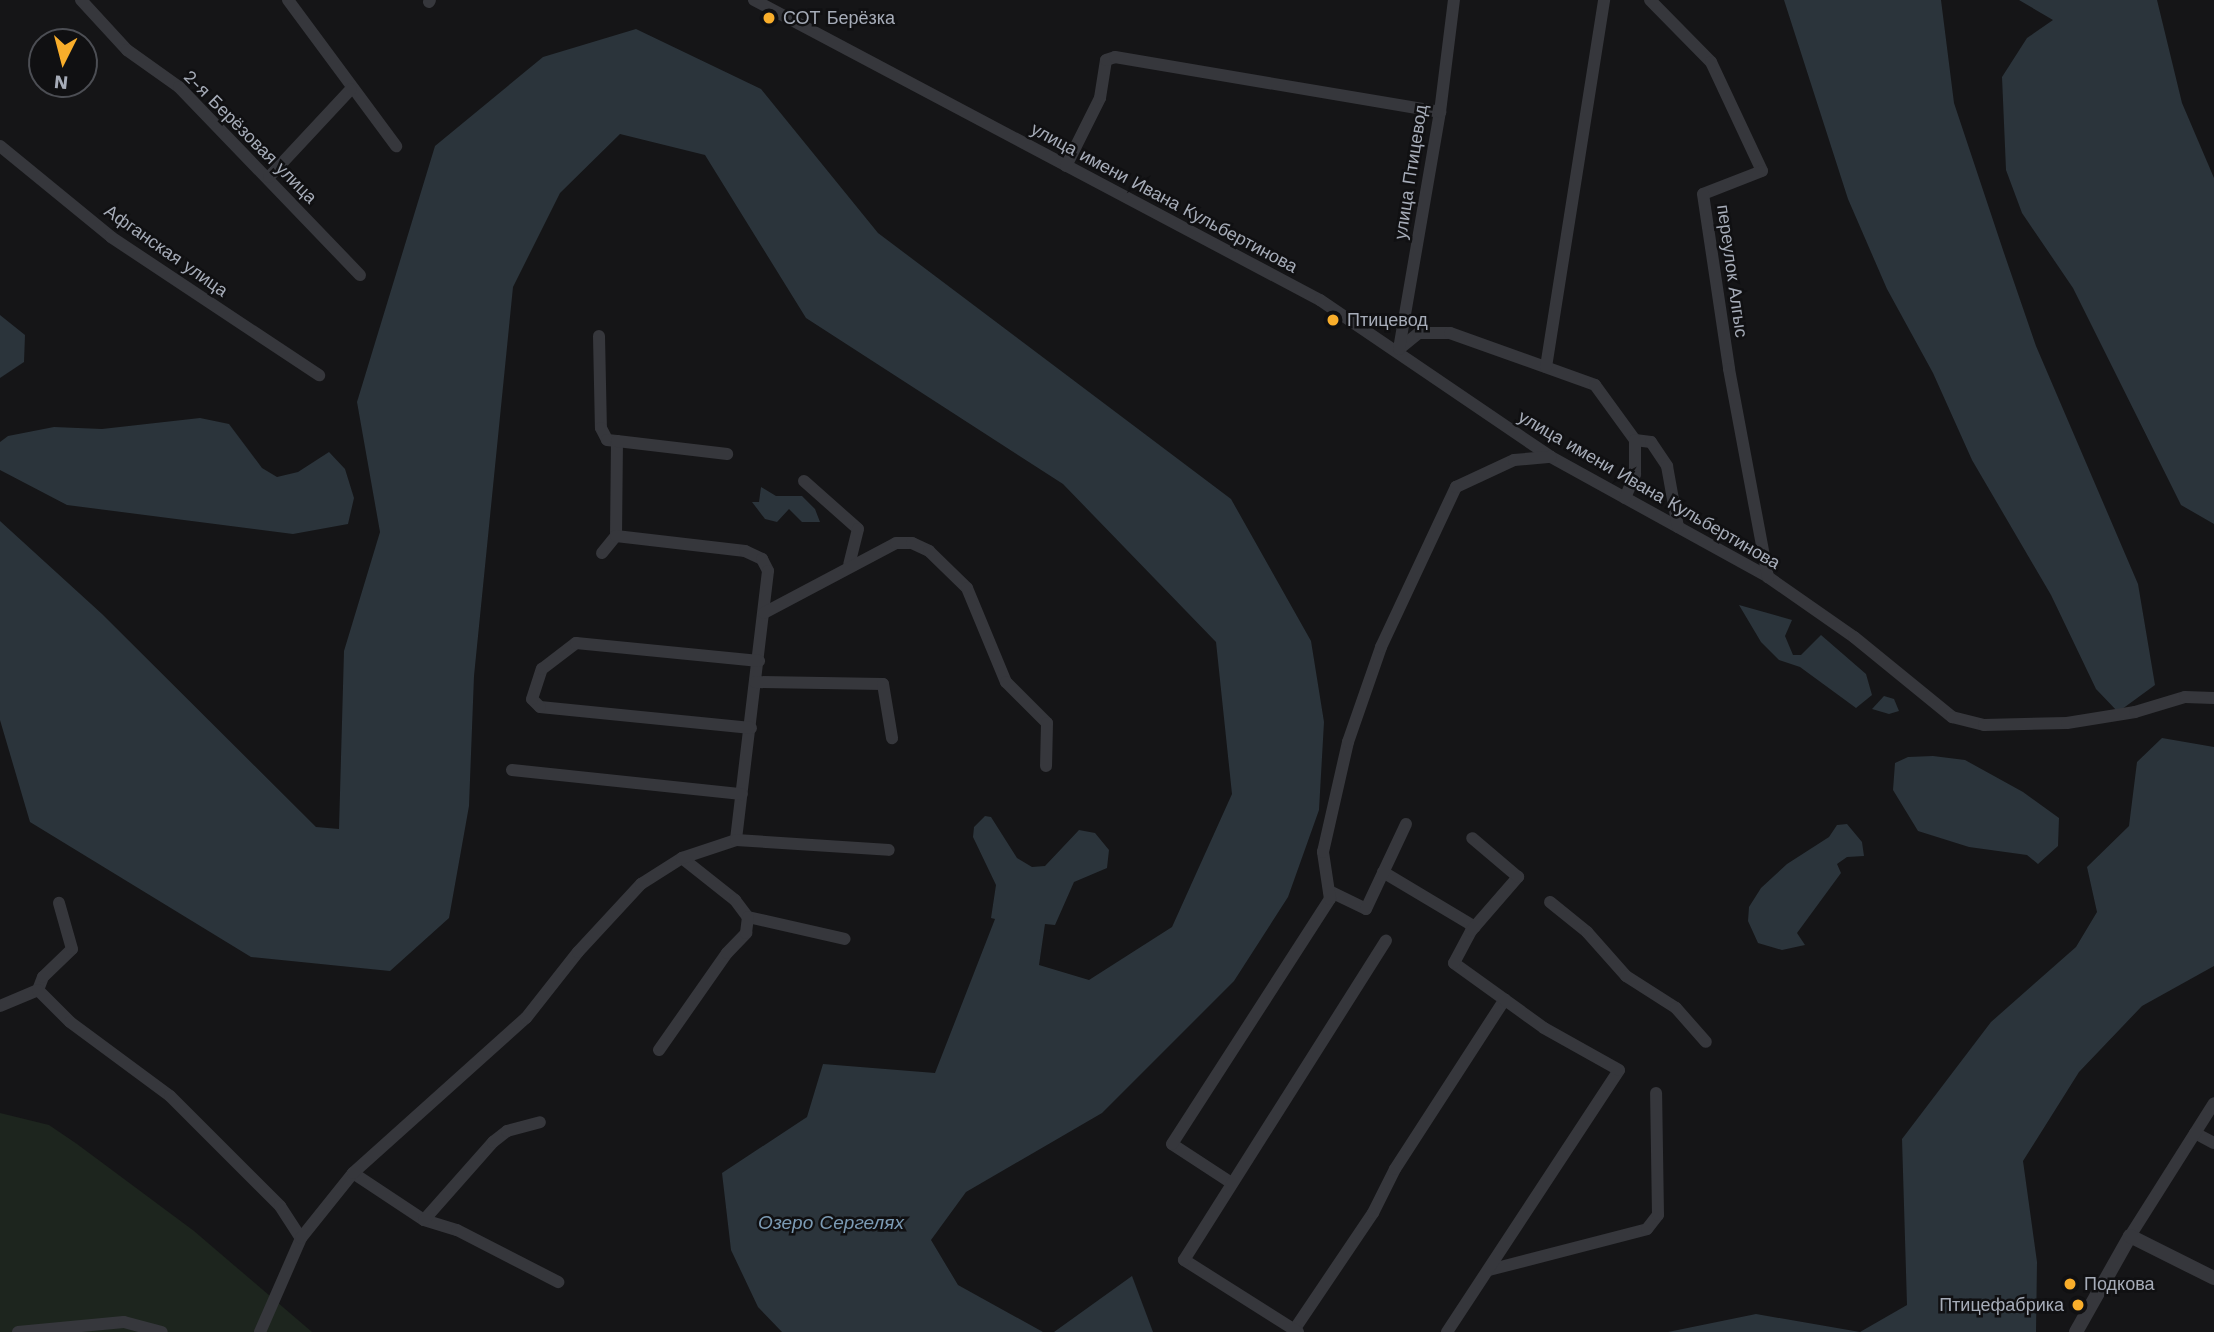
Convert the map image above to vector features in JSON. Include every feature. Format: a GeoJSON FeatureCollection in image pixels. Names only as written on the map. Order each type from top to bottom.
{"type":"FeatureCollection","features":[{"type":"Feature","properties":{"kind":"street","name":"2-я Берёзовая улица"},"geometry":{"type":"LineString","coordinates":[[80,0],[127,50],[179,87],[269,177],[360,275]]}},
{"type":"Feature","properties":{"kind":"street"},"geometry":{"type":"LineString","coordinates":[[288,0],[351,89],[396,146]]}},
{"type":"Feature","properties":{"kind":"street","name":"улица имени Ивана Кульбертинова"},"geometry":{"type":"LineString","coordinates":[[754,0],[1320,300],[1399,349],[1466,402],[1551,457],[1768,577],[1854,637],[1952,717],[1984,725],[2067,723],[2135,712],[2185,697],[2214,698]]}},
{"type":"Feature","properties":{"kind":"street","name":"улица Птицевод"},"geometry":{"type":"LineString","coordinates":[[1399,349],[1440,112],[1454,0]]}},
{"type":"Feature","properties":{"kind":"street"},"geometry":{"type":"LineString","coordinates":[[1546,367],[1604,0]]}},
{"type":"Feature","properties":{"kind":"street","name":"переулок Алгыс"},"geometry":{"type":"LineString","coordinates":[[1650,0],[1711,62],[1762,171],[1703,194],[1729,369],[1768,577]]}},
{"type":"Feature","properties":{"kind":"street"},"geometry":{"type":"LineString","coordinates":[[1066,166],[1097,107],[1104,66],[1110,58],[1440,112]]}},
{"type":"Feature","properties":{"kind":"street"},"geometry":{"type":"LineString","coordinates":[[269,177],[351,89]]}},
{"type":"Feature","properties":{"kind":"street","name":"Афганская улица"},"geometry":{"type":"LineString","coordinates":[[0,146],[111,237],[319,375]]}},
{"type":"Feature","properties":{"kind":"street"},"geometry":{"type":"LineString","coordinates":[[1399,349],[1419,333],[1450,333],[1595,384],[1635,440],[1635,474],[1625,498]]}},
{"type":"Feature","properties":{"kind":"street"},"geometry":{"type":"LineString","coordinates":[[599,336],[601,428],[607,440],[727,454]]}},
{"type":"Feature","properties":{"kind":"street"},"geometry":{"type":"LineString","coordinates":[[1635,440],[1651,442],[1667,466],[1678,527]]}},
{"type":"Feature","properties":{"kind":"street"},"geometry":{"type":"LineString","coordinates":[[602,554],[616,536],[617,441]]}},
{"type":"Feature","properties":{"kind":"street"},"geometry":{"type":"LineString","coordinates":[[1230,1182],[1172,1144],[1330,899],[1323,852],[1363,692],[1456,487],[1514,460],[1551,457]]}},
{"type":"Feature","properties":{"kind":"street"},"geometry":{"type":"LineString","coordinates":[[804,481],[858,529],[849,564]]}},
{"type":"Feature","properties":{"kind":"street"},"geometry":{"type":"LineString","coordinates":[[616,536],[745,551],[762,559],[768,571],[736,840]]}},
{"type":"Feature","properties":{"kind":"street"},"geometry":{"type":"LineString","coordinates":[[764,613],[849,564],[896,542],[912,543],[950,570],[972,597],[1006,682],[1047,723],[1046,766]]}},
{"type":"Feature","properties":{"kind":"street"},"geometry":{"type":"LineString","coordinates":[[751,728],[540,707],[532,699],[542,669],[576,643],[759,661]]}},
{"type":"Feature","properties":{"kind":"street"},"geometry":{"type":"LineString","coordinates":[[755,682],[883,684],[892,738]]}},
{"type":"Feature","properties":{"kind":"street"},"geometry":{"type":"LineString","coordinates":[[512,770],[742,794]]}},
{"type":"Feature","properties":{"kind":"street"},"geometry":{"type":"LineString","coordinates":[[1329,891],[1366,909],[1406,824]]}},
{"type":"Feature","properties":{"kind":"street"},"geometry":{"type":"LineString","coordinates":[[1447,1332],[1619,1070],[1505,999],[1454,963],[1475,927],[1518,877],[1472,838]]}},
{"type":"Feature","properties":{"kind":"street"},"geometry":{"type":"LineString","coordinates":[[260,1332],[282,1292],[301,1238],[353,1173],[526,1018],[578,952],[641,884],[682,858],[736,840],[889,850]]}},
{"type":"Feature","properties":{"kind":"street"},"geometry":{"type":"LineString","coordinates":[[682,858],[735,900],[748,917],[845,939]]}},
{"type":"Feature","properties":{"kind":"street"},"geometry":{"type":"LineString","coordinates":[[1383,872],[1475,927]]}},
{"type":"Feature","properties":{"kind":"street"},"geometry":{"type":"LineString","coordinates":[[1550,902],[1587,932],[1626,976],[1676,1008],[1706,1042]]}},
{"type":"Feature","properties":{"kind":"street"},"geometry":{"type":"LineString","coordinates":[[0,1006],[38,990],[43,977],[72,950],[59,903]]}},
{"type":"Feature","properties":{"kind":"street"},"geometry":{"type":"LineString","coordinates":[[659,1050],[727,953],[746,933],[748,917]]}},
{"type":"Feature","properties":{"kind":"street"},"geometry":{"type":"LineString","coordinates":[[1387,940],[1230,1182],[1184,1260],[1296,1331],[1373,1213],[1395,1169],[1505,999]]}},
{"type":"Feature","properties":{"kind":"street"},"geometry":{"type":"LineString","coordinates":[[38,990],[70,1022],[170,1096],[280,1206],[301,1238]]}},
{"type":"Feature","properties":{"kind":"street"},"geometry":{"type":"LineString","coordinates":[[1489,1270],[1647,1229],[1658,1215],[1657,1093]]}},
{"type":"Feature","properties":{"kind":"street"},"geometry":{"type":"LineString","coordinates":[[2076,1332],[2130,1236],[2214,1103]]}},
{"type":"Feature","properties":{"kind":"street"},"geometry":{"type":"LineString","coordinates":[[424,1220],[493,1142],[507,1131],[540,1122]]}},
{"type":"Feature","properties":{"kind":"street"},"geometry":{"type":"LineString","coordinates":[[2196,1133],[2214,1143]]}},
{"type":"Feature","properties":{"kind":"street"},"geometry":{"type":"LineString","coordinates":[[353,1173],[424,1220],[457,1230],[558,1282]]}},
{"type":"Feature","properties":{"kind":"street"},"geometry":{"type":"LineString","coordinates":[[2130,1236],[2214,1278]]}},
{"type":"Feature","properties":{"kind":"street"},"geometry":{"type":"LineString","coordinates":[[18,1332],[124,1322],[162,1332]]}},
{"type":"Feature","properties":{"kind":"shaded area"},"geometry":{"type":"Polygon","coordinates":[[[0,1113],[49,1125],[77,1144],[194,1231],[312,1332],[0,1332],[0,1113]]]}},
{"type":"Feature","properties":{"kind":"water"},"geometry":{"type":"Polygon","coordinates":[[[1784,0],[1941,0],[1954,103],[2004,253],[2036,346],[2138,584],[2155,685],[2118,712],[2096,689],[2051,595],[1972,460],[1933,373],[1887,289],[1848,199],[1784,0]]]}},
{"type":"Feature","properties":{"kind":"water"},"geometry":{"type":"Polygon","coordinates":[[[2019,0],[2157,0],[2182,103],[2214,178],[2214,524],[2181,505],[2073,288],[2022,213],[2006,170],[2002,77],[2027,38],[2053,20],[2019,0]]]}},
{"type":"Feature","properties":{"kind":"water","name":"Озеро Сергелях"},"geometry":{"type":"Polygon","coordinates":[[[636,29],[761,89],[878,233],[1231,499],[1311,641],[1324,722],[1319,810],[1288,897],[1234,981],[1102,1113],[966,1192],[931,1240],[958,1285],[1043,1332],[782,1332],[758,1307],[731,1250],[722,1173],[807,1117],[823,1064],[935,1073],[995,919],[991,918],[996,885],[973,837],[974,827],[985,816],[991,817],[1017,858],[1032,867],[1045,866],[1079,830],[1095,833],[1109,850],[1107,868],[1074,882],[1055,925],[1045,924],[1039,965],[1089,980],[1172,927],[1232,794],[1216,642],[1063,484],[806,318],[705,155],[620,134],[560,193],[513,287],[474,676],[469,806],[449,918],[390,971],[251,957],[30,822],[0,720],[0,521],[102,614],[316,827],[339,829],[344,651],[380,532],[357,402],[435,146],[543,57],[636,29]]]}},
{"type":"Feature","properties":{"kind":"water"},"geometry":{"type":"Polygon","coordinates":[[[0,315],[25,335],[24,362],[0,378],[0,315]]]}},
{"type":"Feature","properties":{"kind":"water"},"geometry":{"type":"Polygon","coordinates":[[[200,418],[229,424],[262,468],[277,477],[298,472],[329,452],[345,469],[354,498],[348,524],[293,534],[67,505],[0,470],[0,442],[8,436],[54,427],[102,429],[200,418]]]}},
{"type":"Feature","properties":{"kind":"water"},"geometry":{"type":"Polygon","coordinates":[[[761,487],[776,496],[802,496],[815,509],[820,522],[802,522],[789,509],[777,522],[765,519],[752,502],[759,502],[761,487]]]}},
{"type":"Feature","properties":{"kind":"water"},"geometry":{"type":"Polygon","coordinates":[[[1739,605],[1792,620],[1785,636],[1793,655],[1801,655],[1821,635],[1866,674],[1872,695],[1856,708],[1800,667],[1779,660],[1761,642],[1739,605]]]}},
{"type":"Feature","properties":{"kind":"water"},"geometry":{"type":"Polygon","coordinates":[[[1884,696],[1894,699],[1899,711],[1889,714],[1872,709],[1884,696]]]}},
{"type":"Feature","properties":{"kind":"water"},"geometry":{"type":"Polygon","coordinates":[[[2162,738],[2214,747],[2214,966],[2142,1006],[2079,1072],[2023,1161],[2037,1262],[2036,1332],[1860,1332],[1907,1305],[1902,1139],[1991,1022],[2076,947],[2097,912],[2087,867],[2129,826],[2137,762],[2162,738]]]}},
{"type":"Feature","properties":{"kind":"water"},"geometry":{"type":"Polygon","coordinates":[[[1933,756],[1965,760],[2023,792],[2059,818],[2058,846],[2038,864],[2027,855],[1969,847],[1918,831],[1893,790],[1895,763],[1908,757],[1933,756]]]}},
{"type":"Feature","properties":{"kind":"water"},"geometry":{"type":"Polygon","coordinates":[[[1847,824],[1862,842],[1864,856],[1847,857],[1837,864],[1841,873],[1797,933],[1805,945],[1782,950],[1758,943],[1748,921],[1749,907],[1761,888],[1787,864],[1829,837],[1837,825],[1847,824]]]}},
{"type":"Feature","properties":{"kind":"water"},"geometry":{"type":"Polygon","coordinates":[[[1132,1276],[1153,1332],[1054,1332],[1132,1276]]]}},
{"type":"Feature","properties":{"kind":"water"},"geometry":{"type":"Polygon","coordinates":[[[1756,1314],[1860,1332],[1668,1332],[1756,1314]]]}},
{"type":"Feature","properties":{"kind":"place","name":"СОТ Берёзка"},"geometry":{"type":"Point","coordinates":[769,18]}},
{"type":"Feature","properties":{"kind":"place","name":"Птицевод"},"geometry":{"type":"Point","coordinates":[1333,320]}},
{"type":"Feature","properties":{"kind":"place","name":"Подкова"},"geometry":{"type":"Point","coordinates":[2070,1284]}},
{"type":"Feature","properties":{"kind":"place","name":"Птицефабрика"},"geometry":{"type":"Point","coordinates":[2078,1305]}}]}
